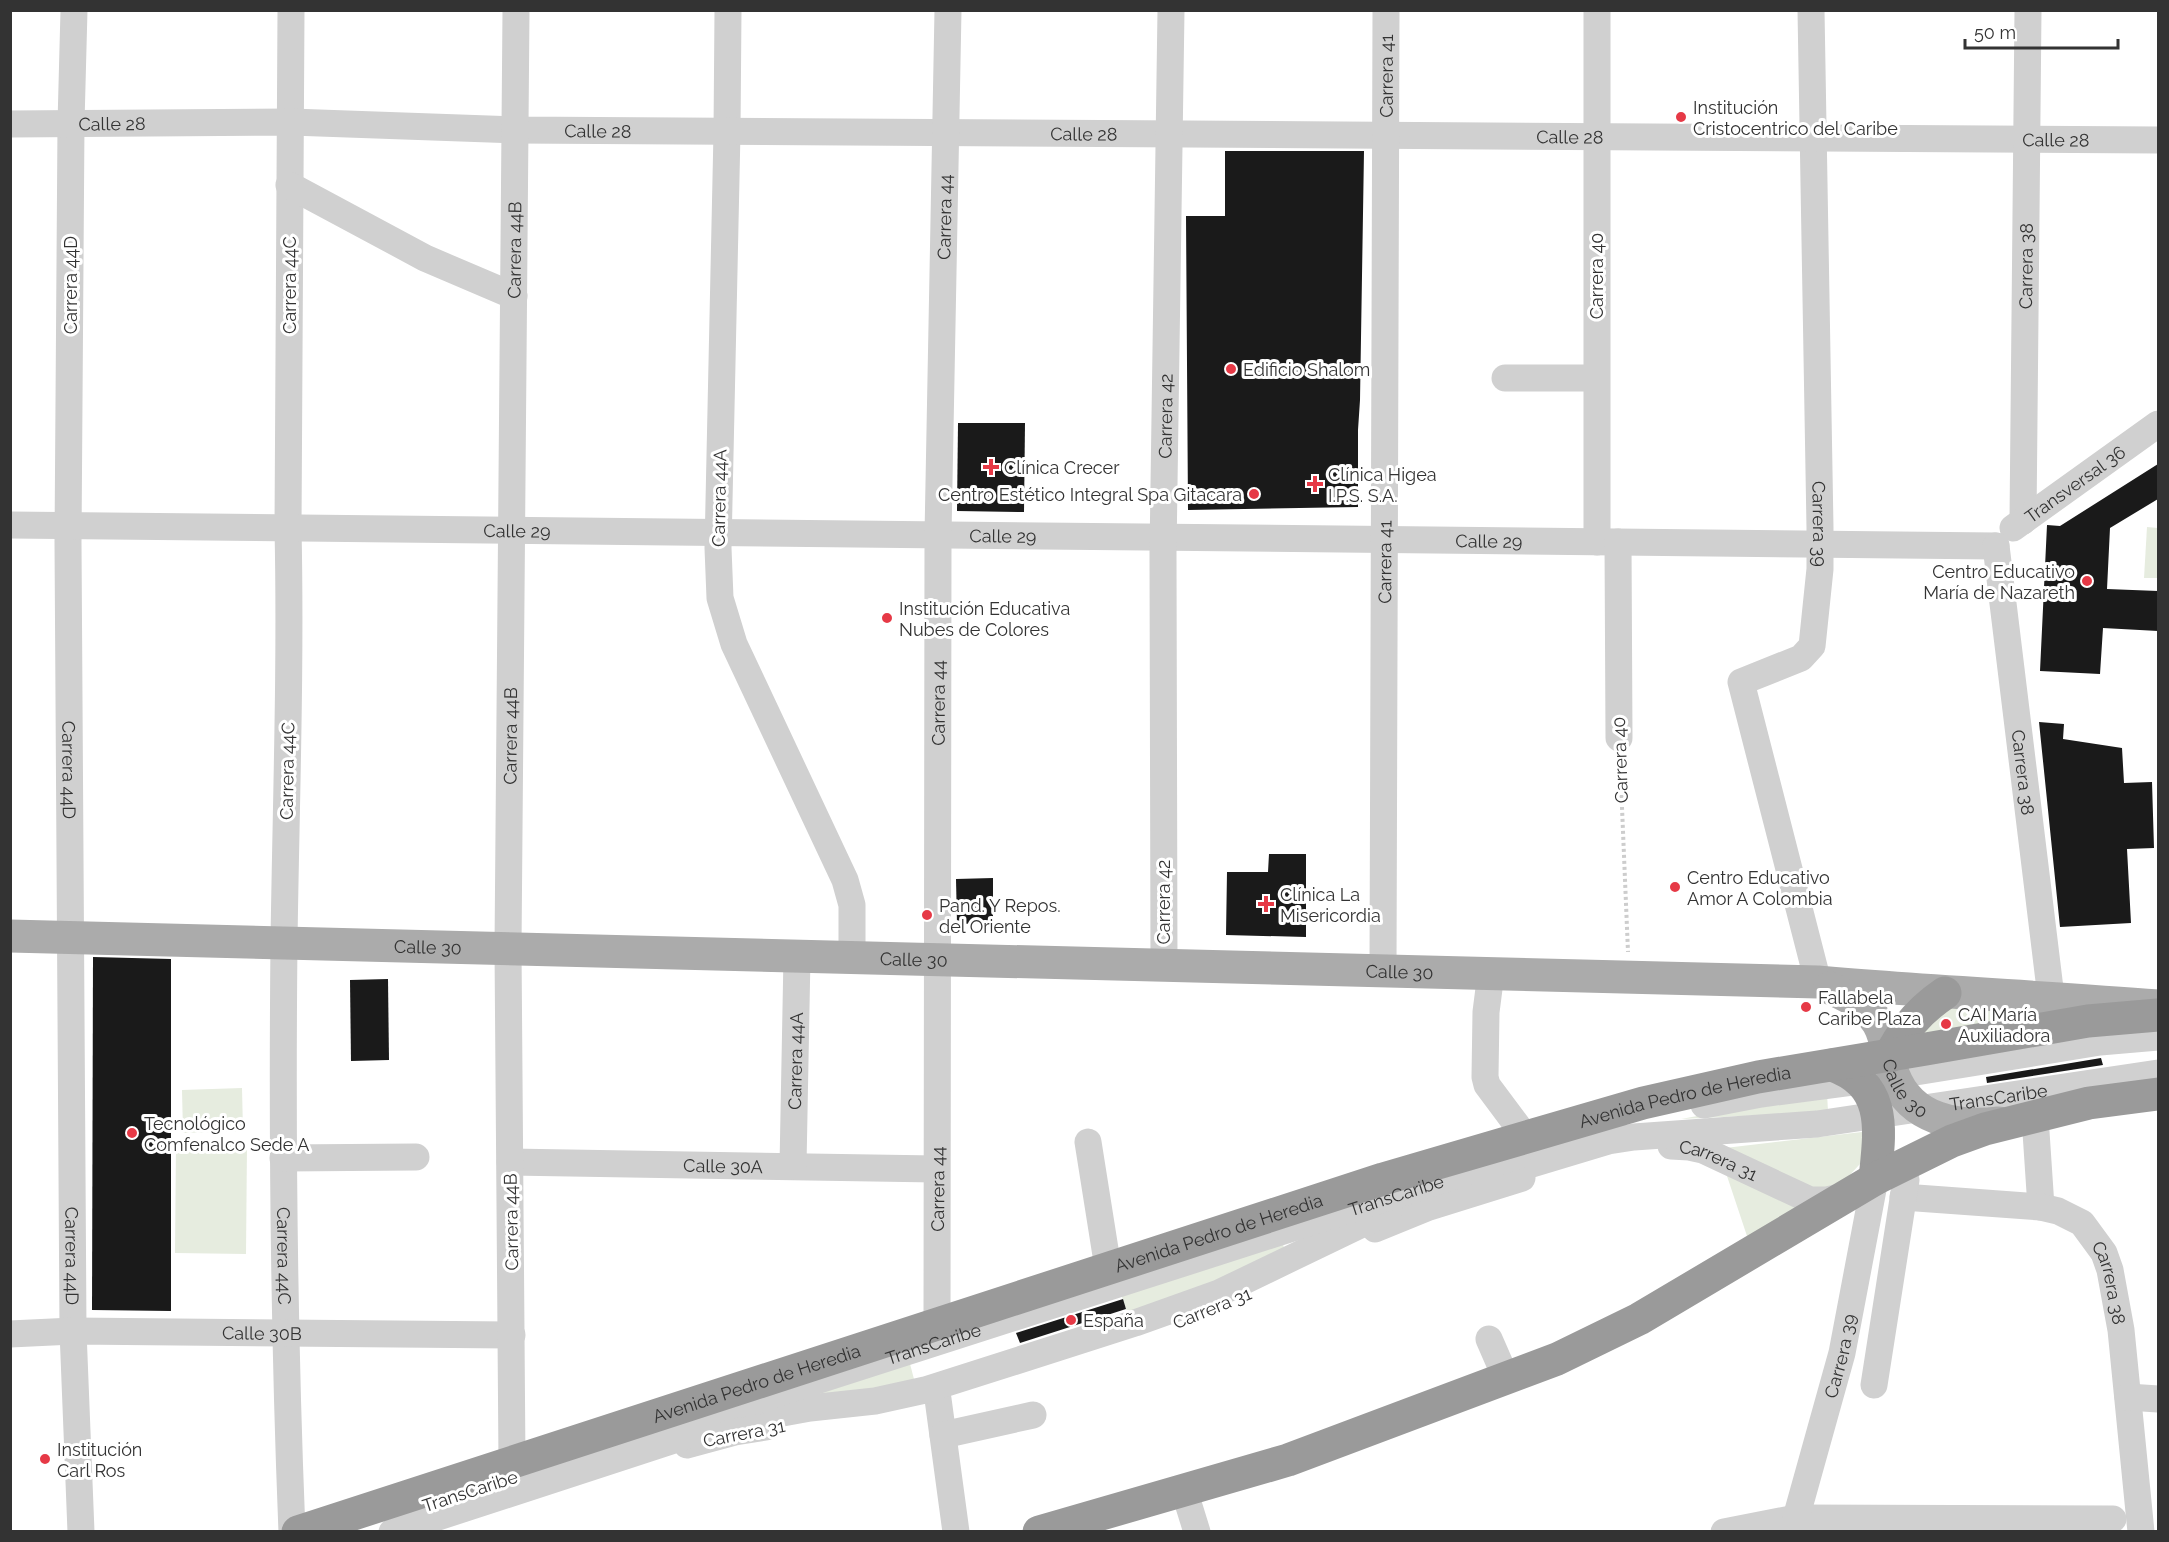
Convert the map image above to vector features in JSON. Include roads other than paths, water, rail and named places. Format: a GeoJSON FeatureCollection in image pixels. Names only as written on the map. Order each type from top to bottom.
{"type":"FeatureCollection","features":[{"type":"Feature","properties":{"kind":"highway"},"geometry":{"type":"LineString","coordinates":[[1891,1065],[1898,1041],[1912,1020],[1945,993]]}},
{"type":"Feature","properties":{"kind":"highway","name":"Avenida Pedro de Heredia"},"geometry":{"type":"LineString","coordinates":[[298,1532],[1107,1268],[1525,1136],[1688,1092],[1846,1073],[2088,1021],[2158,1015]]}},
{"type":"Feature","properties":{"kind":"highway"},"geometry":{"type":"LineString","coordinates":[[1846,1073],[1872,1097],[1880,1126],[1862,1187]]}},
{"type":"Feature","properties":{"kind":"highway"},"geometry":{"type":"LineString","coordinates":[[1039,1532],[1091,1524],[1184,1490],[1304,1454],[1576,1351],[1631,1323],[1908,1161],[1952,1141],[1985,1129],[2089,1103],[2158,1094]]}},
{"type":"Feature","properties":{"kind":"main road","name":"Calle 30"},"geometry":{"type":"LineString","coordinates":[[10,936],[1818,982],[1945,993],[2051,997],[2158,1005]]}},
{"type":"Feature","properties":{"kind":"main road","name":"Calle 30"},"geometry":{"type":"LineString","coordinates":[[1818,982],[1852,998],[1878,1023],[1886,1039],[1891,1065],[1903,1093],[1916,1109],[1952,1122],[1980,1125],[2035,1116]]}},
{"type":"Feature","properties":{"kind":"street","name":"Carrera 44C"},"geometry":{"type":"LineString","coordinates":[[291,10],[289,612],[283,1158],[292,1532]]}},
{"type":"Feature","properties":{"kind":"street","name":"Carrera 44B"},"geometry":{"type":"LineString","coordinates":[[513,1462],[508,948],[516,10]]}},
{"type":"Feature","properties":{"kind":"street","name":"Carrera 44A"},"geometry":{"type":"LineString","coordinates":[[728,10],[718,532],[720,598],[739,655],[845,880],[852,905],[852,957]]}},
{"type":"Feature","properties":{"kind":"street","name":"Carrera 44"},"geometry":{"type":"LineString","coordinates":[[937,1323],[938,535],[948,10]]}},
{"type":"Feature","properties":{"kind":"street","name":"Carrera 42"},"geometry":{"type":"LineString","coordinates":[[1164,965],[1163,537],[1171,10]]}},
{"type":"Feature","properties":{"kind":"street","name":"Carrera 41"},"geometry":{"type":"LineString","coordinates":[[1383,970],[1386,10]]}},
{"type":"Feature","properties":{"kind":"street","name":"Carrera 40"},"geometry":{"type":"LineString","coordinates":[[1597,10],[1596,378],[1619,738]]}},
{"type":"Feature","properties":{"kind":"street","name":"Carrera 39"},"geometry":{"type":"LineString","coordinates":[[1810,10],[1820,569],[1812,646],[1795,662],[1741,682],[1741,688],[1818,982]]}},
{"type":"Feature","properties":{"kind":"street","name":"Carrera 38"},"geometry":{"type":"LineString","coordinates":[[2023,520],[2028,10]]}},
{"type":"Feature","properties":{"kind":"street","name":"Carrera 44D"},"geometry":{"type":"LineString","coordinates":[[74,11],[71,123],[69,525],[70,937],[73,1331],[81,1532]]}},
{"type":"Feature","properties":{"kind":"street","name":"Calle 28"},"geometry":{"type":"LineString","coordinates":[[10,124],[291,122],[515,130],[2158,140]]}},
{"type":"Feature","properties":{"kind":"street"},"geometry":{"type":"LineString","coordinates":[[289,185],[425,258],[514,296]]}},
{"type":"Feature","properties":{"kind":"street"},"geometry":{"type":"LineString","coordinates":[[1505,378],[1596,378]]}},
{"type":"Feature","properties":{"kind":"street","name":"Transversal 36"},"geometry":{"type":"LineString","coordinates":[[1996,546],[2007,532],[2158,424]]}},
{"type":"Feature","properties":{"kind":"street","name":"Calle 29"},"geometry":{"type":"LineString","coordinates":[[10,525],[1996,546]]}},
{"type":"Feature","properties":{"kind":"street","name":"Carrera 38"},"geometry":{"type":"LineString","coordinates":[[1996,546],[2051,997]]}},
{"type":"Feature","properties":{"kind":"street","name":"Carrera 44A"},"geometry":{"type":"LineString","coordinates":[[793,1166],[797,956]]}},
{"type":"Feature","properties":{"kind":"street"},"geometry":{"type":"LineString","coordinates":[[1491,973],[1486,1012],[1485,1077],[1487,1085],[1525,1136]]}},
{"type":"Feature","properties":{"kind":"street"},"geometry":{"type":"LineString","coordinates":[[1891,1065],[2158,1036]]}},
{"type":"Feature","properties":{"kind":"street","name":"TransCaribe"},"geometry":{"type":"LineString","coordinates":[[344,1532],[1606,1128],[1846,1073]]}},
{"type":"Feature","properties":{"kind":"street","name":"TransCaribe"},"geometry":{"type":"LineString","coordinates":[[392,1532],[691,1434],[775,1414],[875,1401],[925,1390],[1135,1323],[1229,1288],[1409,1202],[1608,1141],[1634,1137],[1790,1127],[2158,1073]]}},
{"type":"Feature","properties":{"kind":"street"},"geometry":{"type":"LineString","coordinates":[[2035,1116],[2041,1207]]}},
{"type":"Feature","properties":{"kind":"street"},"geometry":{"type":"LineString","coordinates":[[1088,1142],[1107,1268]]}},
{"type":"Feature","properties":{"kind":"street","name":"Carrera 31"},"geometry":{"type":"LineString","coordinates":[[420,1532],[709,1438],[780,1425],[891,1411],[938,1399],[1199,1316],[1233,1303],[1364,1233],[1404,1216],[1570,1163],[1626,1148],[1689,1147],[1703,1150],[1810,1200],[1827,1200],[1862,1187]]}},
{"type":"Feature","properties":{"kind":"street"},"geometry":{"type":"LineString","coordinates":[[283,1158],[416,1157]]}},
{"type":"Feature","properties":{"kind":"street"},"geometry":{"type":"LineString","coordinates":[[1874,1385],[1908,1161]]}},
{"type":"Feature","properties":{"kind":"street","name":"Calle 30A"},"geometry":{"type":"LineString","coordinates":[[510,1162],[936,1169]]}},
{"type":"Feature","properties":{"kind":"street","name":"Carrera 39"},"geometry":{"type":"LineString","coordinates":[[1796,1525],[1842,1353],[1862,1187]]}},
{"type":"Feature","properties":{"kind":"street","name":"Carrera 38"},"geometry":{"type":"LineString","coordinates":[[1903,1197],[2041,1207],[2058,1211],[2082,1223],[2104,1253],[2110,1270],[2121,1330],[2141,1532]]}},
{"type":"Feature","properties":{"kind":"street","name":"Calle 30B"},"geometry":{"type":"LineString","coordinates":[[10,1334],[73,1331],[512,1335]]}},
{"type":"Feature","properties":{"kind":"street"},"geometry":{"type":"LineString","coordinates":[[1489,1339],[1506,1378]]}},
{"type":"Feature","properties":{"kind":"street"},"geometry":{"type":"LineString","coordinates":[[2128,1397],[2158,1399]]}},
{"type":"Feature","properties":{"kind":"street"},"geometry":{"type":"LineString","coordinates":[[938,1399],[956,1532]]}},
{"type":"Feature","properties":{"kind":"street"},"geometry":{"type":"LineString","coordinates":[[943,1435],[1033,1416]]}},
{"type":"Feature","properties":{"kind":"street"},"geometry":{"type":"LineString","coordinates":[[1184,1490],[1197,1532]]}},
{"type":"Feature","properties":{"kind":"street"},"geometry":{"type":"LineString","coordinates":[[1724,1532],[1796,1525],[2113,1519]]}},
{"type":"Feature","properties":{"kind":"place","name":"Institución Cristocentrico del Caribe"},"geometry":{"type":"Point","coordinates":[1681,117]}},
{"type":"Feature","properties":{"kind":"place","name":"Edificio Shalom"},"geometry":{"type":"Point","coordinates":[1231,369]}},
{"type":"Feature","properties":{"kind":"place","name":"Clínica Crecer"},"geometry":{"type":"Point","coordinates":[991,467]}},
{"type":"Feature","properties":{"kind":"place","name":"Clínica Higea I.P.S. S.A."},"geometry":{"type":"Point","coordinates":[1315,484]}},
{"type":"Feature","properties":{"kind":"place","name":"Centro Estético Integral Spa Gitacara"},"geometry":{"type":"Point","coordinates":[1254,494]}},
{"type":"Feature","properties":{"kind":"place","name":"Centro Educativo María de Nazareth"},"geometry":{"type":"Point","coordinates":[2087,581]}},
{"type":"Feature","properties":{"kind":"place","name":"Institución Educativa Nubes de Colores"},"geometry":{"type":"Point","coordinates":[887,618]}},
{"type":"Feature","properties":{"kind":"place","name":"Centro Educativo Amor A Colombia"},"geometry":{"type":"Point","coordinates":[1675,887]}},
{"type":"Feature","properties":{"kind":"place","name":"Clínica La Misericordia"},"geometry":{"type":"Point","coordinates":[1266,904]}},
{"type":"Feature","properties":{"kind":"place","name":"Pand. Y Repos. del Oriente"},"geometry":{"type":"Point","coordinates":[927,915]}},
{"type":"Feature","properties":{"kind":"place","name":"Fallabela Caribe Plaza"},"geometry":{"type":"Point","coordinates":[1806,1007]}},
{"type":"Feature","properties":{"kind":"place","name":"CAI María Auxiliadora"},"geometry":{"type":"Point","coordinates":[1946,1024]}},
{"type":"Feature","properties":{"kind":"place","name":"Tecnológico Comfenalco Sede A"},"geometry":{"type":"Point","coordinates":[132,1133]}},
{"type":"Feature","properties":{"kind":"place","name":"España"},"geometry":{"type":"Point","coordinates":[1071,1320]}},
{"type":"Feature","properties":{"kind":"place","name":"Institución Carl Ros"},"geometry":{"type":"Point","coordinates":[45,1459]}}]}
